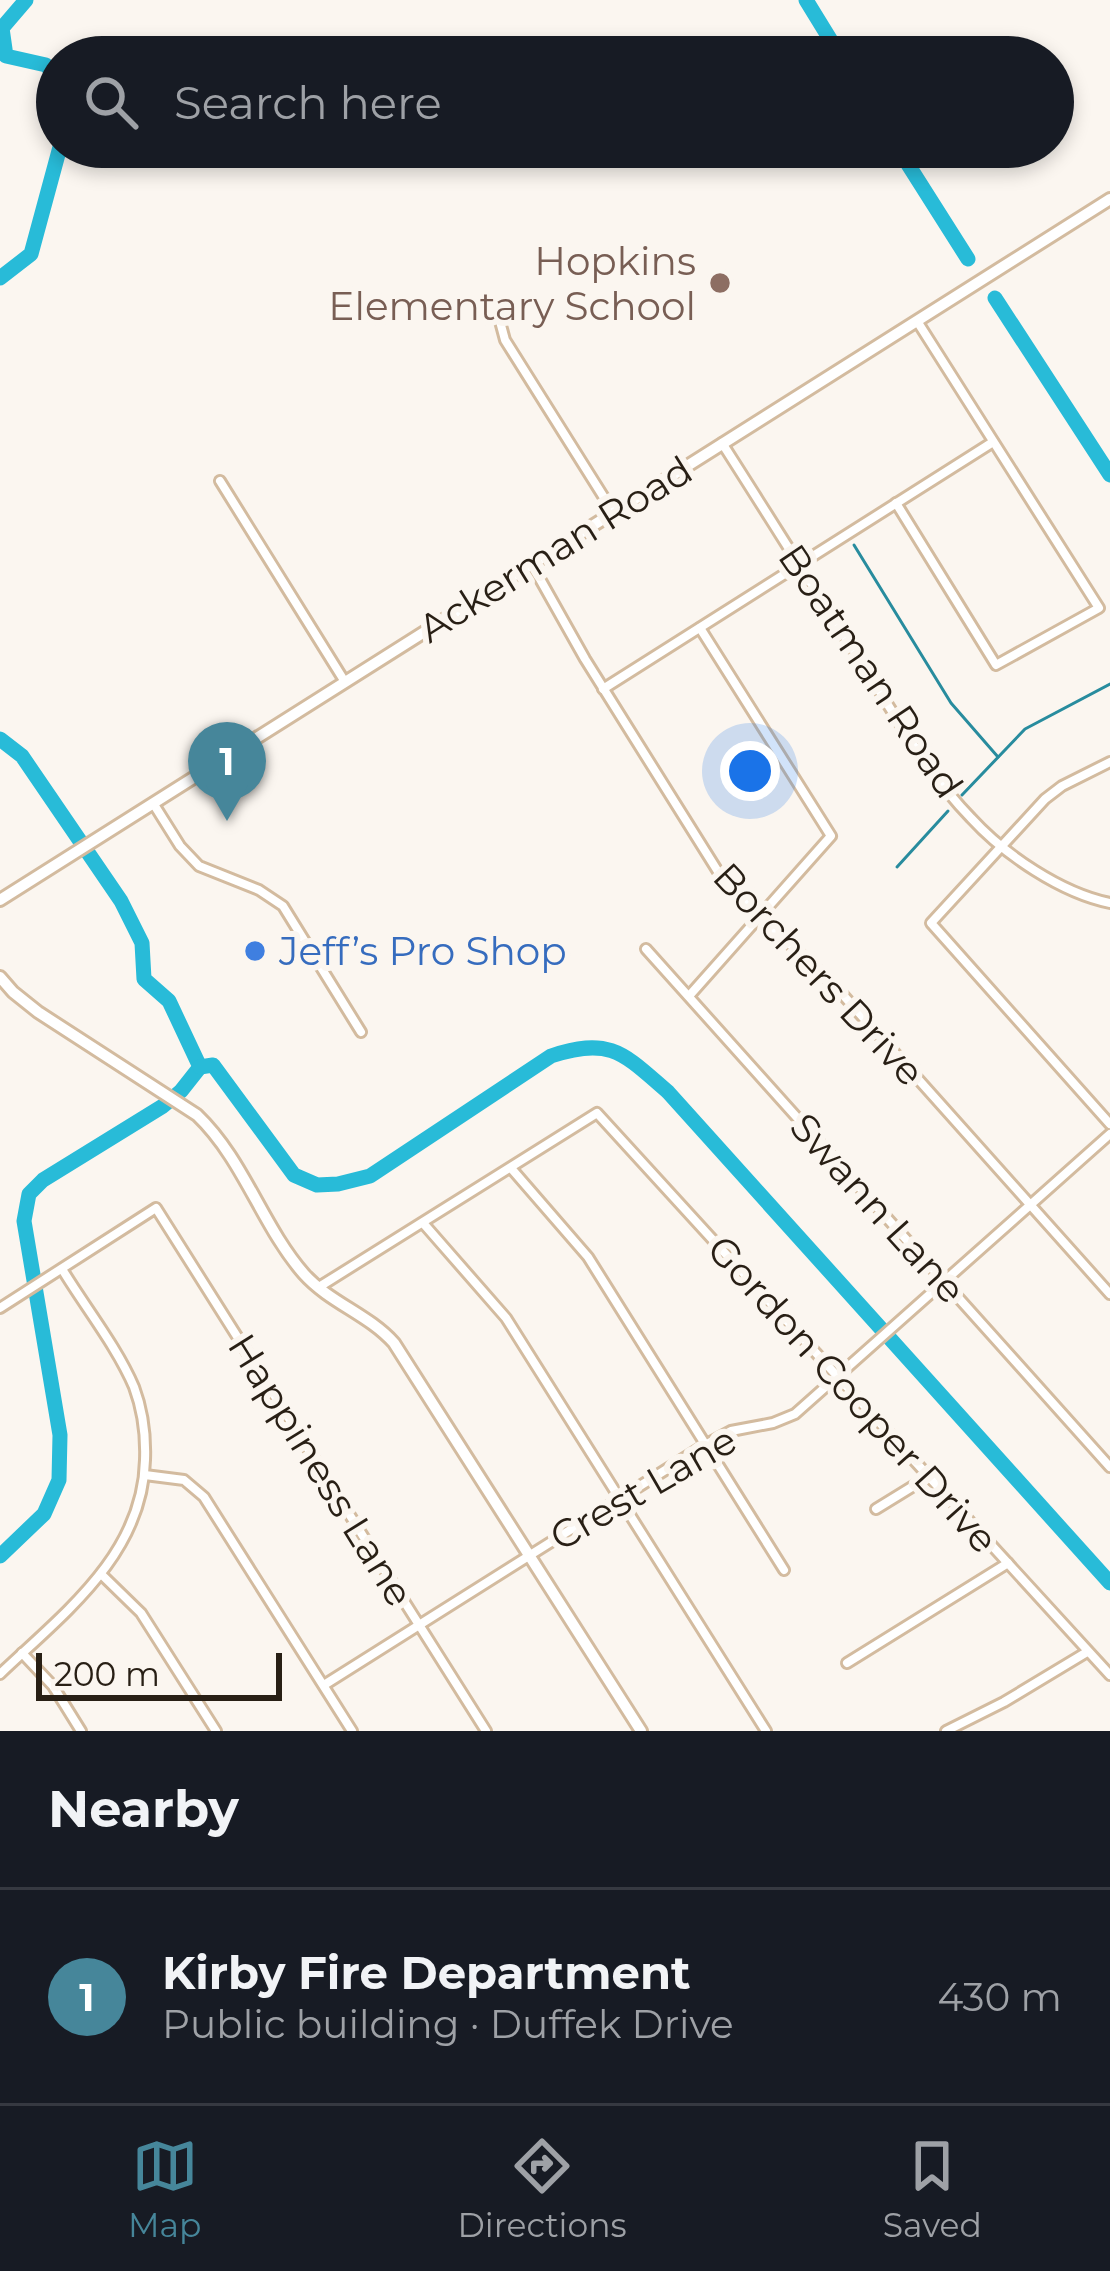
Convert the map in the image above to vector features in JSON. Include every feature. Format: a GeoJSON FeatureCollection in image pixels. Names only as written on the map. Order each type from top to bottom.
{"type":"FeatureCollection","features":[{"type":"Feature","properties":{"kind":"street","name":"Ackerman Road"},"geometry":{"type":"LineString","coordinates":[[0,900],[1110,200]]}},
{"type":"Feature","properties":{"kind":"street"},"geometry":{"type":"LineString","coordinates":[[498,314],[505,340],[613,512]]}},
{"type":"Feature","properties":{"kind":"street"},"geometry":{"type":"LineString","coordinates":[[896,503],[996,665],[1099,608],[917,321]]}},
{"type":"Feature","properties":{"kind":"street"},"geometry":{"type":"LineString","coordinates":[[603,689],[993,442]]}},
{"type":"Feature","properties":{"kind":"street","name":"Boatman Road"},"geometry":{"type":"LineString","coordinates":[[722,443],[918,749],[971,819],[1060,886],[1110,903]]}},
{"type":"Feature","properties":{"kind":"street"},"geometry":{"type":"LineString","coordinates":[[220,481],[345,682]]}},
{"type":"Feature","properties":{"kind":"street","name":"Borchers Drive"},"geometry":{"type":"LineString","coordinates":[[531,563],[603,689],[727,886],[835,986],[1110,1294]]}},
{"type":"Feature","properties":{"kind":"street"},"geometry":{"type":"LineString","coordinates":[[688,996],[831,836],[700,628]]}},
{"type":"Feature","properties":{"kind":"street"},"geometry":{"type":"LineString","coordinates":[[1110,762],[1053,792],[931,923],[1110,1124]]}},
{"type":"Feature","properties":{"kind":"street"},"geometry":{"type":"LineString","coordinates":[[153,803],[199,866],[259,890],[283,906],[361,1032]]}},
{"type":"Feature","properties":{"kind":"street","name":"Swann Lane"},"geometry":{"type":"LineString","coordinates":[[646,949],[1110,1467]]}},
{"type":"Feature","properties":{"kind":"street"},"geometry":{"type":"LineString","coordinates":[[0,977],[38,1012],[188,1109],[216,1136],[289,1254],[318,1288],[374,1323],[394,1343],[641,1731]]}},
{"type":"Feature","properties":{"kind":"street","name":"Gordon Cooper Drive"},"geometry":{"type":"LineString","coordinates":[[511,1168],[597,1113],[1110,1676]]}},
{"type":"Feature","properties":{"kind":"street","name":"Crest Lane"},"geometry":{"type":"LineString","coordinates":[[323,1685],[705,1445],[731,1431],[788,1418],[1110,1134]]}},
{"type":"Feature","properties":{"kind":"street"},"geometry":{"type":"LineString","coordinates":[[318,1288],[511,1168],[588,1257],[784,1570]]}},
{"type":"Feature","properties":{"kind":"street","name":"Happiness Lane"},"geometry":{"type":"LineString","coordinates":[[58,1271],[157,1208],[486,1731]]}},
{"type":"Feature","properties":{"kind":"street"},"geometry":{"type":"LineString","coordinates":[[423,1223],[499,1307],[766,1731]]}},
{"type":"Feature","properties":{"kind":"street"},"geometry":{"type":"LineString","coordinates":[[0,1308],[58,1271],[136,1393],[144,1426],[145,1474],[134,1520],[114,1557],[0,1674]]}},
{"type":"Feature","properties":{"kind":"street"},"geometry":{"type":"LineString","coordinates":[[145,1474],[184,1480],[205,1497],[352,1731]]}},
{"type":"Feature","properties":{"kind":"street"},"geometry":{"type":"LineString","coordinates":[[876,1509],[928,1477]]}},
{"type":"Feature","properties":{"kind":"street"},"geometry":{"type":"LineString","coordinates":[[847,1663],[1007,1563]]}},
{"type":"Feature","properties":{"kind":"street"},"geometry":{"type":"LineString","coordinates":[[101,1574],[141,1613],[216,1731]]}},
{"type":"Feature","properties":{"kind":"street"},"geometry":{"type":"LineString","coordinates":[[946,1731],[1087,1652]]}},
{"type":"Feature","properties":{"kind":"street"},"geometry":{"type":"LineString","coordinates":[[22,1653],[53,1686],[81,1731]]}},
{"type":"Feature","properties":{"kind":"waterway"},"geometry":{"type":"LineString","coordinates":[[26,0],[2,28],[6,56],[36,63]]}},
{"type":"Feature","properties":{"kind":"waterway"},"geometry":{"type":"LineString","coordinates":[[806,0],[828,36]]}},
{"type":"Feature","properties":{"kind":"waterway"},"geometry":{"type":"LineString","coordinates":[[0,278],[31,254],[54,168]]}},
{"type":"Feature","properties":{"kind":"waterway"},"geometry":{"type":"LineString","coordinates":[[910,168],[968,259]]}},
{"type":"Feature","properties":{"kind":"waterway"},"geometry":{"type":"LineString","coordinates":[[995,298],[1110,475]]}},
{"type":"Feature","properties":{"kind":"waterway"},"geometry":{"type":"LineString","coordinates":[[854,545],[951,703],[998,757]]}},
{"type":"Feature","properties":{"kind":"waterway"},"geometry":{"type":"LineString","coordinates":[[962,795],[1025,729],[1110,684]]}},
{"type":"Feature","properties":{"kind":"waterway"},"geometry":{"type":"LineString","coordinates":[[0,739],[22,756],[121,901],[142,943],[144,979],[169,1001],[200,1067],[163,1106],[43,1180],[29,1194],[24,1221],[60,1435],[59,1480],[44,1514],[0,1556]]}},
{"type":"Feature","properties":{"kind":"waterway"},"geometry":{"type":"LineString","coordinates":[[897,867],[948,811]]}},
{"type":"Feature","properties":{"kind":"waterway"},"geometry":{"type":"LineString","coordinates":[[200,1067],[213,1065],[294,1175],[317,1185],[370,1176],[551,1056],[588,1048],[616,1052],[668,1092],[1110,1583]]}},
{"type":"Feature","properties":{"kind":"place","name":"Hopkins Elementary School"},"geometry":{"type":"Point","coordinates":[720,283]}},
{"type":"Feature","properties":{"kind":"place","name":"Kirby Fire Department"},"geometry":{"type":"Point","coordinates":[227,821]}},
{"type":"Feature","properties":{"kind":"place","name":"Jeff’s Pro Shop"},"geometry":{"type":"Point","coordinates":[255,951]}}]}
